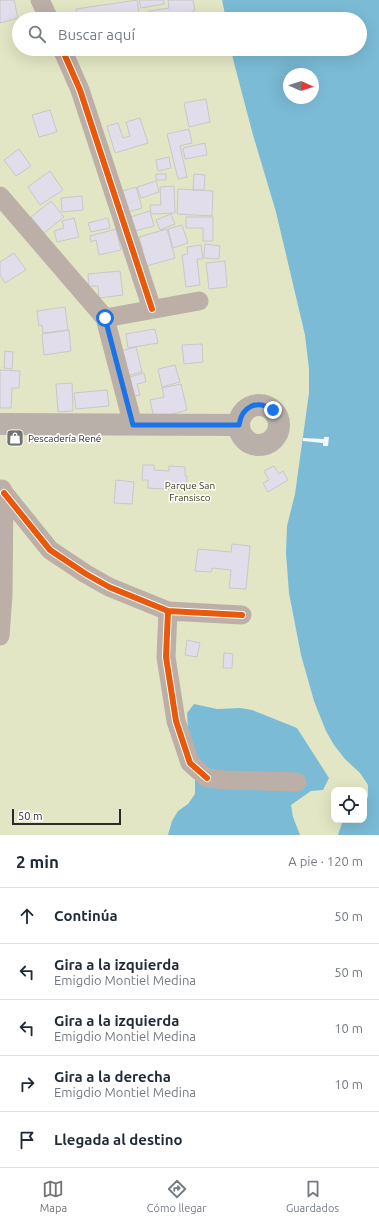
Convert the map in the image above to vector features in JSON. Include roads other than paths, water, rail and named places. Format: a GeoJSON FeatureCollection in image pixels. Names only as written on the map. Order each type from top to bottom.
{"type":"FeatureCollection","features":[{"type":"Feature","properties":{"kind":"main road"},"geometry":{"type":"LineString","coordinates":[[0,424],[239,425]]}},
{"type":"Feature","properties":{"kind":"street"},"geometry":{"type":"LineString","coordinates":[[40,0],[46,12]]}},
{"type":"Feature","properties":{"kind":"street"},"geometry":{"type":"LineString","coordinates":[[65,56],[80,90],[152,309]]}},
{"type":"Feature","properties":{"kind":"street"},"geometry":{"type":"LineString","coordinates":[[0,196],[105,318],[133,425]]}},
{"type":"Feature","properties":{"kind":"street"},"geometry":{"type":"LineString","coordinates":[[105,318],[199,301]]}},
{"type":"Feature","properties":{"kind":"street"},"geometry":{"type":"LineString","coordinates":[[0,636],[2,595],[2,489]]}},
{"type":"Feature","properties":{"kind":"street"},"geometry":{"type":"LineString","coordinates":[[2,489],[50,550],[86,574],[109,587],[168,611],[242,615]]}},
{"type":"Feature","properties":{"kind":"street"},"geometry":{"type":"LineString","coordinates":[[168,611],[166,657],[176,721],[190,762],[207,778],[297,782]]}},
{"type":"Feature","properties":{"kind":"water"},"geometry":{"type":"Polygon","coordinates":[[[222,0],[379,0],[379,835],[338,835],[342,823],[367,823],[368,785],[360,773],[345,759],[334,745],[326,731],[314,701],[301,655],[289,593],[286,553],[287,526],[295,494],[309,393],[309,369],[305,335],[276,212],[253,135],[232,56],[367,56],[367,12],[225,12],[222,0]]]}},
{"type":"Feature","properties":{"kind":"water"},"geometry":{"type":"Polygon","coordinates":[[[194,704],[217,709],[240,708],[252,710],[297,728],[329,778],[323,790],[311,791],[291,805],[293,817],[300,835],[168,835],[172,821],[178,811],[188,804],[195,794],[195,770],[189,747],[187,713],[194,704]]]}},
{"type":"Feature","properties":{"kind":"place","name":"Pescadería René"},"geometry":{"type":"Point","coordinates":[15,438]}},
{"type":"Feature","properties":{"kind":"park label","name":"Parque San Fransisco"},"geometry":{"type":"Point","coordinates":[190,490]}}]}
